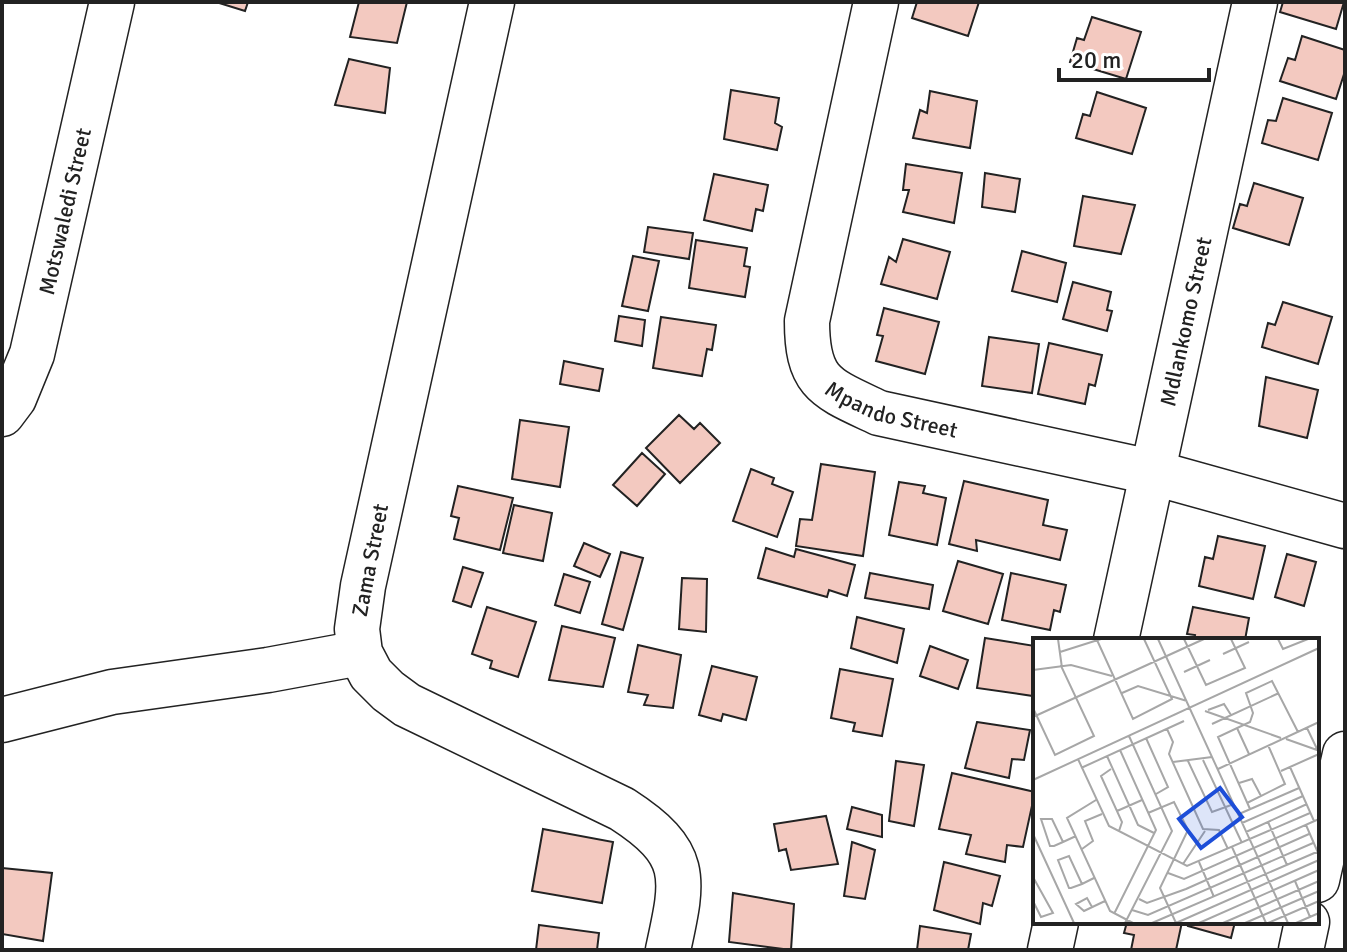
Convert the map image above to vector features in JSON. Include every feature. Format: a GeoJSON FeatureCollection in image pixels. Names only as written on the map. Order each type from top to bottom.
{"type":"FeatureCollection","features":[{"type":"Feature","properties":{"kind":"street","name":"Motswaledi Street"},"geometry":{"type":"LineString","coordinates":[[2,414],[14,398],[32,354],[112,2]]}},
{"type":"Feature","properties":{"kind":"street","name":"Zama Street"},"geometry":{"type":"LineString","coordinates":[[360,653],[357,629],[363,586],[492,2]]}},
{"type":"Feature","properties":{"kind":"street","name":"Mpando Street"},"geometry":{"type":"LineString","coordinates":[[876,2],[807,321],[807,358],[820,380],[840,395],[879,413],[1151,472],[1345,526]]}},
{"type":"Feature","properties":{"kind":"street","name":"Mdlankomo Street"},"geometry":{"type":"LineString","coordinates":[[1116,638],[1255,2]]}},
{"type":"Feature","properties":{"kind":"street"},"geometry":{"type":"LineString","coordinates":[[2,720],[112,692],[268,670],[360,653],[371,674],[407,705],[622,809],[651,827],[668,846],[678,868],[681,894],[668,950]]}},
{"type":"Feature","properties":{"kind":"street"},"geometry":{"type":"LineString","coordinates":[[1329,855],[1345,754]]}},
{"type":"Feature","properties":{"kind":"street"},"geometry":{"type":"LineString","coordinates":[[1050,950],[1056,924]]}},
{"type":"Feature","properties":{"kind":"street"},"geometry":{"type":"LineString","coordinates":[[1301,950],[1307,924]]}},
{"type":"Feature","properties":{"kind":"building"},"geometry":{"type":"Polygon","coordinates":[[[216,2],[248,2],[245,11],[216,2]]]}},
{"type":"Feature","properties":{"kind":"building"},"geometry":{"type":"Polygon","coordinates":[[[359,2],[407,2],[397,43],[350,37],[359,2]]]}},
{"type":"Feature","properties":{"kind":"building"},"geometry":{"type":"Polygon","coordinates":[[[917,2],[979,2],[968,36],[912,18],[917,2]]]}},
{"type":"Feature","properties":{"kind":"building"},"geometry":{"type":"Polygon","coordinates":[[[1283,2],[1344,2],[1336,29],[1280,12],[1283,2]]]}},
{"type":"Feature","properties":{"kind":"building"},"geometry":{"type":"Polygon","coordinates":[[[1092,17],[1141,32],[1126,79],[1070,62],[1077,38],[1084,40],[1092,17]]]}},
{"type":"Feature","properties":{"kind":"building"},"geometry":{"type":"Polygon","coordinates":[[[1302,36],[1345,50],[1345,71],[1336,99],[1280,81],[1288,58],[1295,60],[1302,36]]]}},
{"type":"Feature","properties":{"kind":"building"},"geometry":{"type":"Polygon","coordinates":[[[349,59],[390,68],[385,113],[335,105],[349,59]]]}},
{"type":"Feature","properties":{"kind":"building"},"geometry":{"type":"Polygon","coordinates":[[[731,90],[779,98],[775,123],[782,127],[777,150],[724,139],[731,90]]]}},
{"type":"Feature","properties":{"kind":"building"},"geometry":{"type":"Polygon","coordinates":[[[930,91],[977,101],[970,148],[913,138],[920,110],[927,113],[930,91]]]}},
{"type":"Feature","properties":{"kind":"building"},"geometry":{"type":"Polygon","coordinates":[[[1097,92],[1146,108],[1132,154],[1076,138],[1083,114],[1090,116],[1097,92]]]}},
{"type":"Feature","properties":{"kind":"building"},"geometry":{"type":"Polygon","coordinates":[[[1283,98],[1332,113],[1318,160],[1262,143],[1268,120],[1276,121],[1283,98]]]}},
{"type":"Feature","properties":{"kind":"building"},"geometry":{"type":"Polygon","coordinates":[[[906,164],[962,173],[954,223],[903,212],[909,190],[903,190],[906,164]]]}},
{"type":"Feature","properties":{"kind":"building"},"geometry":{"type":"Polygon","coordinates":[[[985,173],[1020,179],[1015,212],[982,207],[985,173]]]}},
{"type":"Feature","properties":{"kind":"building"},"geometry":{"type":"Polygon","coordinates":[[[714,174],[768,185],[763,211],[756,209],[752,231],[704,220],[714,174]]]}},
{"type":"Feature","properties":{"kind":"building"},"geometry":{"type":"Polygon","coordinates":[[[1254,183],[1303,198],[1289,245],[1233,228],[1240,204],[1247,206],[1254,183]]]}},
{"type":"Feature","properties":{"kind":"building"},"geometry":{"type":"Polygon","coordinates":[[[1083,196],[1135,205],[1121,254],[1074,246],[1083,196]]]}},
{"type":"Feature","properties":{"kind":"building"},"geometry":{"type":"Polygon","coordinates":[[[648,227],[693,233],[689,259],[644,252],[648,227]]]}},
{"type":"Feature","properties":{"kind":"building"},"geometry":{"type":"Polygon","coordinates":[[[903,239],[950,252],[937,299],[881,284],[889,257],[896,262],[903,239]]]}},
{"type":"Feature","properties":{"kind":"building"},"geometry":{"type":"Polygon","coordinates":[[[696,240],[747,248],[744,266],[750,267],[745,297],[689,288],[696,240]]]}},
{"type":"Feature","properties":{"kind":"building"},"geometry":{"type":"Polygon","coordinates":[[[1022,251],[1066,263],[1057,302],[1012,291],[1022,251]]]}},
{"type":"Feature","properties":{"kind":"building"},"geometry":{"type":"Polygon","coordinates":[[[633,256],[659,261],[648,311],[622,306],[633,256]]]}},
{"type":"Feature","properties":{"kind":"building"},"geometry":{"type":"Polygon","coordinates":[[[1073,282],[1111,292],[1107,310],[1112,311],[1107,331],[1063,319],[1073,282]]]}},
{"type":"Feature","properties":{"kind":"building"},"geometry":{"type":"Polygon","coordinates":[[[1283,302],[1332,317],[1318,364],[1262,347],[1268,323],[1275,325],[1283,302]]]}},
{"type":"Feature","properties":{"kind":"building"},"geometry":{"type":"Polygon","coordinates":[[[884,308],[939,322],[925,374],[876,361],[883,336],[877,335],[884,308]]]}},
{"type":"Feature","properties":{"kind":"building"},"geometry":{"type":"Polygon","coordinates":[[[619,316],[645,320],[642,346],[615,341],[619,316]]]}},
{"type":"Feature","properties":{"kind":"building"},"geometry":{"type":"Polygon","coordinates":[[[661,317],[716,325],[712,350],[707,349],[702,376],[653,368],[661,317]]]}},
{"type":"Feature","properties":{"kind":"building"},"geometry":{"type":"Polygon","coordinates":[[[989,337],[1039,344],[1032,393],[982,386],[989,337]]]}},
{"type":"Feature","properties":{"kind":"building"},"geometry":{"type":"Polygon","coordinates":[[[1049,343],[1102,355],[1095,386],[1089,384],[1085,404],[1038,394],[1049,343]]]}},
{"type":"Feature","properties":{"kind":"building"},"geometry":{"type":"Polygon","coordinates":[[[564,361],[603,369],[599,391],[560,384],[564,361]]]}},
{"type":"Feature","properties":{"kind":"building"},"geometry":{"type":"Polygon","coordinates":[[[1266,377],[1318,390],[1307,438],[1259,426],[1266,377]]]}},
{"type":"Feature","properties":{"kind":"building"},"geometry":{"type":"Polygon","coordinates":[[[679,415],[694,429],[700,423],[720,443],[680,483],[646,448],[679,415]]]}},
{"type":"Feature","properties":{"kind":"building"},"geometry":{"type":"Polygon","coordinates":[[[520,420],[569,427],[560,487],[512,479],[520,420]]]}},
{"type":"Feature","properties":{"kind":"building"},"geometry":{"type":"Polygon","coordinates":[[[642,453],[665,474],[637,506],[613,485],[642,453]]]}},
{"type":"Feature","properties":{"kind":"building"},"geometry":{"type":"Polygon","coordinates":[[[821,464],[875,472],[863,556],[796,546],[800,519],[812,520],[821,464]]]}},
{"type":"Feature","properties":{"kind":"building"},"geometry":{"type":"Polygon","coordinates":[[[751,469],[774,478],[772,484],[793,492],[777,537],[733,521],[751,469]]]}},
{"type":"Feature","properties":{"kind":"building"},"geometry":{"type":"Polygon","coordinates":[[[964,481],[1048,500],[1043,525],[1067,530],[1060,560],[976,540],[977,551],[949,544],[964,481]]]}},
{"type":"Feature","properties":{"kind":"building"},"geometry":{"type":"Polygon","coordinates":[[[899,482],[925,486],[923,493],[946,498],[937,545],[889,535],[899,482]]]}},
{"type":"Feature","properties":{"kind":"building"},"geometry":{"type":"Polygon","coordinates":[[[458,486],[513,498],[500,550],[454,539],[459,518],[451,516],[458,486]]]}},
{"type":"Feature","properties":{"kind":"building"},"geometry":{"type":"Polygon","coordinates":[[[514,505],[552,513],[543,561],[503,553],[514,505]]]}},
{"type":"Feature","properties":{"kind":"building"},"geometry":{"type":"Polygon","coordinates":[[[1218,536],[1265,546],[1253,599],[1199,586],[1205,557],[1213,559],[1218,536]]]}},
{"type":"Feature","properties":{"kind":"building"},"geometry":{"type":"Polygon","coordinates":[[[584,543],[610,554],[600,577],[574,566],[584,543]]]}},
{"type":"Feature","properties":{"kind":"building"},"geometry":{"type":"Polygon","coordinates":[[[766,548],[794,557],[796,549],[855,565],[847,596],[829,590],[827,597],[758,578],[766,548]]]}},
{"type":"Feature","properties":{"kind":"building"},"geometry":{"type":"Polygon","coordinates":[[[621,552],[643,558],[623,630],[602,624],[621,552]]]}},
{"type":"Feature","properties":{"kind":"building"},"geometry":{"type":"Polygon","coordinates":[[[1287,554],[1316,562],[1304,606],[1275,597],[1287,554]]]}},
{"type":"Feature","properties":{"kind":"building"},"geometry":{"type":"Polygon","coordinates":[[[958,561],[1003,574],[988,624],[943,611],[958,561]]]}},
{"type":"Feature","properties":{"kind":"building"},"geometry":{"type":"Polygon","coordinates":[[[463,567],[483,573],[471,607],[453,601],[463,567]]]}},
{"type":"Feature","properties":{"kind":"building"},"geometry":{"type":"Polygon","coordinates":[[[870,573],[933,585],[929,609],[865,598],[870,573]]]}},
{"type":"Feature","properties":{"kind":"building"},"geometry":{"type":"Polygon","coordinates":[[[1011,573],[1066,585],[1060,612],[1054,610],[1050,630],[1002,620],[1011,573]]]}},
{"type":"Feature","properties":{"kind":"building"},"geometry":{"type":"Polygon","coordinates":[[[564,574],[590,582],[580,613],[555,605],[564,574]]]}},
{"type":"Feature","properties":{"kind":"building"},"geometry":{"type":"Polygon","coordinates":[[[682,578],[707,579],[706,632],[679,629],[682,578]]]}},
{"type":"Feature","properties":{"kind":"building"},"geometry":{"type":"Polygon","coordinates":[[[487,607],[536,622],[518,677],[490,668],[492,661],[472,654],[487,607]]]}},
{"type":"Feature","properties":{"kind":"building"},"geometry":{"type":"Polygon","coordinates":[[[1193,607],[1249,618],[1245,638],[1194,638],[1195,635],[1187,634],[1193,607]]]}},
{"type":"Feature","properties":{"kind":"building"},"geometry":{"type":"Polygon","coordinates":[[[857,617],[904,629],[897,663],[851,648],[857,617]]]}},
{"type":"Feature","properties":{"kind":"building"},"geometry":{"type":"Polygon","coordinates":[[[562,626],[615,638],[603,687],[549,680],[562,626]]]}},
{"type":"Feature","properties":{"kind":"building"},"geometry":{"type":"Polygon","coordinates":[[[985,638],[1033,646],[1033,696],[977,688],[985,638]]]}},
{"type":"Feature","properties":{"kind":"building"},"geometry":{"type":"Polygon","coordinates":[[[638,645],[681,655],[673,708],[644,705],[648,695],[628,692],[638,645]]]}},
{"type":"Feature","properties":{"kind":"building"},"geometry":{"type":"Polygon","coordinates":[[[930,646],[968,660],[958,689],[920,676],[930,646]]]}},
{"type":"Feature","properties":{"kind":"building"},"geometry":{"type":"Polygon","coordinates":[[[712,666],[757,677],[746,720],[723,714],[721,721],[699,715],[712,666]]]}},
{"type":"Feature","properties":{"kind":"building"},"geometry":{"type":"Polygon","coordinates":[[[840,669],[893,679],[882,736],[853,731],[855,723],[831,718],[840,669]]]}},
{"type":"Feature","properties":{"kind":"building"},"geometry":{"type":"Polygon","coordinates":[[[977,722],[1030,730],[1024,760],[1012,759],[1009,778],[965,768],[977,722]]]}},
{"type":"Feature","properties":{"kind":"building"},"geometry":{"type":"Polygon","coordinates":[[[896,761],[924,765],[914,826],[889,821],[896,761]]]}},
{"type":"Feature","properties":{"kind":"building"},"geometry":{"type":"Polygon","coordinates":[[[952,773],[1033,792],[1023,847],[1007,845],[1005,862],[966,854],[971,835],[939,829],[952,773]]]}},
{"type":"Feature","properties":{"kind":"building"},"geometry":{"type":"Polygon","coordinates":[[[852,807],[882,815],[882,837],[847,829],[852,807]]]}},
{"type":"Feature","properties":{"kind":"building"},"geometry":{"type":"Polygon","coordinates":[[[826,816],[838,864],[791,870],[786,849],[779,851],[774,824],[826,816]]]}},
{"type":"Feature","properties":{"kind":"building"},"geometry":{"type":"Polygon","coordinates":[[[543,829],[613,842],[602,903],[532,891],[543,829]]]}},
{"type":"Feature","properties":{"kind":"building"},"geometry":{"type":"Polygon","coordinates":[[[852,842],[875,850],[865,899],[844,896],[852,842]]]}},
{"type":"Feature","properties":{"kind":"building"},"geometry":{"type":"Polygon","coordinates":[[[944,862],[1000,876],[992,906],[983,903],[980,924],[934,910],[944,862]]]}},
{"type":"Feature","properties":{"kind":"building"},"geometry":{"type":"Polygon","coordinates":[[[2,868],[52,873],[43,941],[2,934],[2,868]]]}},
{"type":"Feature","properties":{"kind":"building"},"geometry":{"type":"Polygon","coordinates":[[[733,893],[794,904],[791,950],[729,942],[733,893]]]}},
{"type":"Feature","properties":{"kind":"building"},"geometry":{"type":"Polygon","coordinates":[[[1126,924],[1182,924],[1176,950],[1131,950],[1134,935],[1124,933],[1126,924]]]}},
{"type":"Feature","properties":{"kind":"building"},"geometry":{"type":"Polygon","coordinates":[[[1188,924],[1234,924],[1231,938],[1188,924]]]}},
{"type":"Feature","properties":{"kind":"building"},"geometry":{"type":"Polygon","coordinates":[[[539,925],[599,933],[597,950],[536,950],[539,925]]]}},
{"type":"Feature","properties":{"kind":"building"},"geometry":{"type":"Polygon","coordinates":[[[920,926],[971,934],[968,950],[917,950],[920,926]]]}}]}
